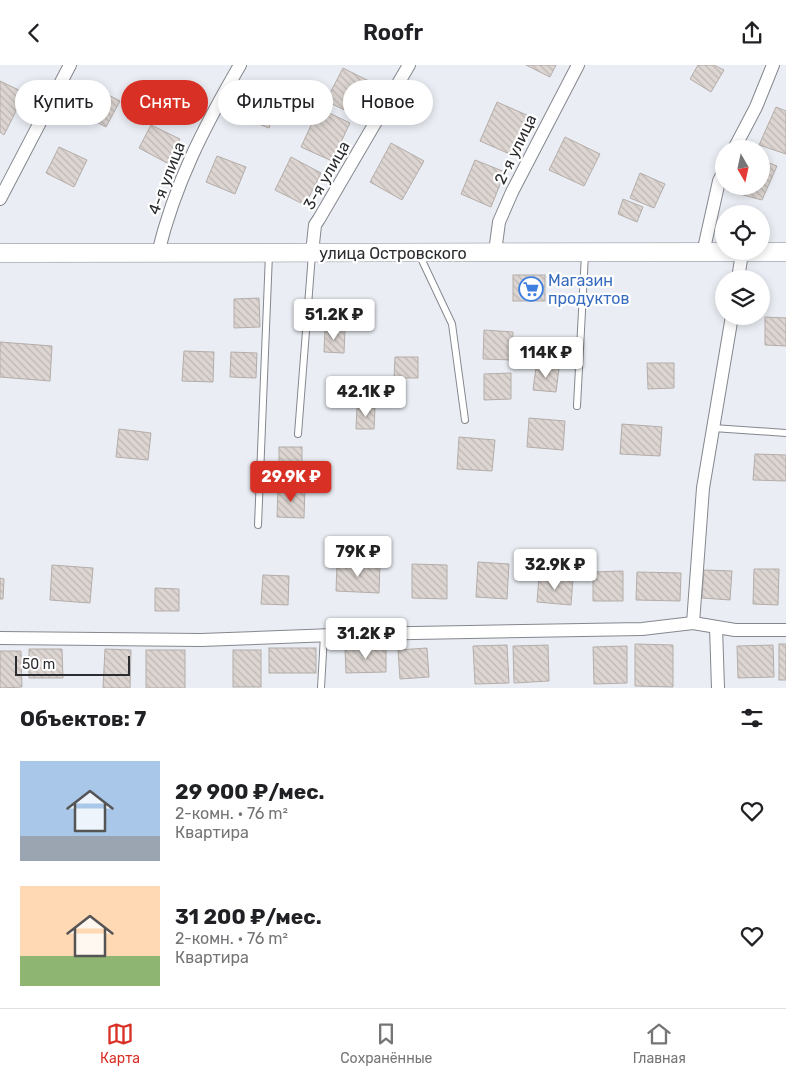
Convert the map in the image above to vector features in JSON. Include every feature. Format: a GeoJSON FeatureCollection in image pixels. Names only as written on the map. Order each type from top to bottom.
{"type":"FeatureCollection","features":[{"type":"Feature","properties":{"kind":"street"},"geometry":{"type":"LineString","coordinates":[[0,199],[70,65]]}},
{"type":"Feature","properties":{"kind":"street","name":"4-я улица"},"geometry":{"type":"LineString","coordinates":[[158,253],[173,196],[184,169],[204,127],[240,65]]}},
{"type":"Feature","properties":{"kind":"street","name":"3-я улица"},"geometry":{"type":"LineString","coordinates":[[312,253],[318,219],[409,65]]}},
{"type":"Feature","properties":{"kind":"street","name":"2-я улица"},"geometry":{"type":"LineString","coordinates":[[495,252],[499,222],[512,192],[578,65]]}},
{"type":"Feature","properties":{"kind":"street"},"geometry":{"type":"LineString","coordinates":[[739,140],[756,107],[773,65]]}},
{"type":"Feature","properties":{"kind":"street"},"geometry":{"type":"LineString","coordinates":[[702,253],[716,195]]}},
{"type":"Feature","properties":{"kind":"street","name":"улица Островского"},"geometry":{"type":"LineString","coordinates":[[0,253],[715,253]]}},
{"type":"Feature","properties":{"kind":"street","name":"улица Островского"},"geometry":{"type":"LineString","coordinates":[[770,253],[786,253]]}},
{"type":"Feature","properties":{"kind":"street"},"geometry":{"type":"LineString","coordinates":[[692,623],[703,489],[730,325]]}},
{"type":"Feature","properties":{"kind":"street"},"geometry":{"type":"LineString","coordinates":[[0,638],[201,640],[324,635],[642,629],[692,623],[736,630],[786,630]]}},
{"type":"Feature","properties":{"kind":"street"},"geometry":{"type":"LineString","coordinates":[[716,627],[718,688]]}},
{"type":"Feature","properties":{"kind":"lane"},"geometry":{"type":"LineString","coordinates":[[418,252],[452,324],[465,420]]}},
{"type":"Feature","properties":{"kind":"lane"},"geometry":{"type":"LineString","coordinates":[[258,525],[269,253]]}},
{"type":"Feature","properties":{"kind":"lane"},"geometry":{"type":"LineString","coordinates":[[298,435],[312,253]]}},
{"type":"Feature","properties":{"kind":"lane"},"geometry":{"type":"LineString","coordinates":[[577,406],[585,254]]}},
{"type":"Feature","properties":{"kind":"lane"},"geometry":{"type":"LineString","coordinates":[[713,428],[786,433]]}},
{"type":"Feature","properties":{"kind":"lane"},"geometry":{"type":"LineString","coordinates":[[321,688],[324,635]]}},
{"type":"Feature","properties":{"kind":"building"},"geometry":{"type":"Polygon","coordinates":[[[526,65],[556,65],[550,77],[526,65]]]}},
{"type":"Feature","properties":{"kind":"building"},"geometry":{"type":"Polygon","coordinates":[[[698,65],[714,65],[724,70],[711,92],[690,79],[698,65]]]}},
{"type":"Feature","properties":{"kind":"building"},"geometry":{"type":"Polygon","coordinates":[[[343,68],[367,80],[343,80],[343,109],[333,104],[333,87],[343,68]]]}},
{"type":"Feature","properties":{"kind":"building"},"geometry":{"type":"Polygon","coordinates":[[[0,81],[15,88],[15,113],[4,135],[0,132],[0,81]]]}},
{"type":"Feature","properties":{"kind":"building"},"geometry":{"type":"Polygon","coordinates":[[[111,96],[120,101],[111,118],[111,96]]]}},
{"type":"Feature","properties":{"kind":"building"},"geometry":{"type":"Polygon","coordinates":[[[497,102],[529,116],[512,155],[480,141],[497,102]]]}},
{"type":"Feature","properties":{"kind":"building"},"geometry":{"type":"Polygon","coordinates":[[[776,107],[786,111],[786,154],[770,149],[770,140],[761,140],[776,107]]]}},
{"type":"Feature","properties":{"kind":"building"},"geometry":{"type":"Polygon","coordinates":[[[333,115],[343,120],[343,125],[349,125],[332,161],[301,147],[311,125],[333,125],[333,115]]]}},
{"type":"Feature","properties":{"kind":"building"},"geometry":{"type":"Polygon","coordinates":[[[151,125],[180,139],[167,163],[139,148],[151,125]]]}},
{"type":"Feature","properties":{"kind":"building"},"geometry":{"type":"Polygon","coordinates":[[[565,137],[600,154],[584,186],[549,170],[565,137]]]}},
{"type":"Feature","properties":{"kind":"building"},"geometry":{"type":"Polygon","coordinates":[[[391,143],[424,161],[402,200],[370,182],[391,143]]]}},
{"type":"Feature","properties":{"kind":"building"},"geometry":{"type":"Polygon","coordinates":[[[59,147],[87,160],[74,187],[46,173],[59,147]]]}},
{"type":"Feature","properties":{"kind":"building"},"geometry":{"type":"Polygon","coordinates":[[[217,156],[246,167],[235,194],[206,182],[217,156]]]}},
{"type":"Feature","properties":{"kind":"building"},"geometry":{"type":"Polygon","coordinates":[[[291,157],[321,173],[305,205],[275,190],[291,157]]]}},
{"type":"Feature","properties":{"kind":"building"},"geometry":{"type":"Polygon","coordinates":[[[475,160],[505,172],[491,207],[461,194],[475,160]]]}},
{"type":"Feature","properties":{"kind":"building"},"geometry":{"type":"Polygon","coordinates":[[[770,163],[777,166],[770,182],[770,163]]]}},
{"type":"Feature","properties":{"kind":"building"},"geometry":{"type":"Polygon","coordinates":[[[640,173],[665,184],[654,208],[630,198],[640,173]]]}},
{"type":"Feature","properties":{"kind":"building"},"geometry":{"type":"Polygon","coordinates":[[[743,195],[764,195],[762,200],[743,195]]]}},
{"type":"Feature","properties":{"kind":"building"},"geometry":{"type":"Polygon","coordinates":[[[623,199],[643,207],[637,222],[618,214],[623,199]]]}},
{"type":"Feature","properties":{"kind":"building"},"geometry":{"type":"Polygon","coordinates":[[[513,275],[545,275],[545,301],[513,301],[513,275]]]}},
{"type":"Feature","properties":{"kind":"building"},"geometry":{"type":"Polygon","coordinates":[[[259,298],[260,327],[234,328],[234,299],[259,298]]]}},
{"type":"Feature","properties":{"kind":"building"},"geometry":{"type":"Polygon","coordinates":[[[770,317],[786,318],[786,346],[765,345],[765,325],[770,325],[770,317]]]}},
{"type":"Feature","properties":{"kind":"building"},"geometry":{"type":"Polygon","coordinates":[[[325,329],[345,330],[344,353],[324,352],[325,329]]]}},
{"type":"Feature","properties":{"kind":"building"},"geometry":{"type":"Polygon","coordinates":[[[484,330],[513,332],[512,360],[483,359],[484,330]]]}},
{"type":"Feature","properties":{"kind":"building"},"geometry":{"type":"Polygon","coordinates":[[[0,342],[52,346],[50,381],[0,377],[0,342]]]}},
{"type":"Feature","properties":{"kind":"building"},"geometry":{"type":"Polygon","coordinates":[[[184,351],[214,352],[213,382],[182,381],[184,351]]]}},
{"type":"Feature","properties":{"kind":"building"},"geometry":{"type":"Polygon","coordinates":[[[231,352],[257,353],[256,378],[230,377],[231,352]]]}},
{"type":"Feature","properties":{"kind":"building"},"geometry":{"type":"Polygon","coordinates":[[[395,357],[418,357],[418,378],[394,378],[395,357]]]}},
{"type":"Feature","properties":{"kind":"building"},"geometry":{"type":"Polygon","coordinates":[[[647,363],[674,363],[674,388],[648,389],[647,363]]]}},
{"type":"Feature","properties":{"kind":"building"},"geometry":{"type":"Polygon","coordinates":[[[536,367],[559,369],[556,392],[533,390],[536,367]]]}},
{"type":"Feature","properties":{"kind":"building"},"geometry":{"type":"Polygon","coordinates":[[[511,373],[511,399],[484,400],[484,374],[511,373]]]}},
{"type":"Feature","properties":{"kind":"building"},"geometry":{"type":"Polygon","coordinates":[[[357,407],[375,407],[374,429],[356,429],[357,407]]]}},
{"type":"Feature","properties":{"kind":"building"},"geometry":{"type":"Polygon","coordinates":[[[529,418],[565,421],[563,450],[527,447],[529,418]]]}},
{"type":"Feature","properties":{"kind":"building"},"geometry":{"type":"Polygon","coordinates":[[[622,424],[662,427],[660,456],[620,454],[622,424]]]}},
{"type":"Feature","properties":{"kind":"building"},"geometry":{"type":"Polygon","coordinates":[[[119,429],[151,433],[148,460],[116,457],[119,429]]]}},
{"type":"Feature","properties":{"kind":"building"},"geometry":{"type":"Polygon","coordinates":[[[459,437],[495,440],[492,471],[457,469],[459,437]]]}},
{"type":"Feature","properties":{"kind":"building"},"geometry":{"type":"Polygon","coordinates":[[[279,447],[302,447],[302,473],[279,473],[279,447]]]}},
{"type":"Feature","properties":{"kind":"building"},"geometry":{"type":"Polygon","coordinates":[[[755,454],[786,455],[786,481],[753,480],[755,454]]]}},
{"type":"Feature","properties":{"kind":"building"},"geometry":{"type":"Polygon","coordinates":[[[278,487],[305,488],[304,518],[277,517],[278,487]]]}},
{"type":"Feature","properties":{"kind":"building"},"geometry":{"type":"Polygon","coordinates":[[[478,562],[509,564],[507,599],[476,597],[478,562]]]}},
{"type":"Feature","properties":{"kind":"building"},"geometry":{"type":"Polygon","coordinates":[[[337,563],[380,564],[379,593],[336,591],[337,563]]]}},
{"type":"Feature","properties":{"kind":"building"},"geometry":{"type":"Polygon","coordinates":[[[412,564],[447,565],[447,599],[412,598],[412,564]]]}},
{"type":"Feature","properties":{"kind":"building"},"geometry":{"type":"Polygon","coordinates":[[[52,565],[93,568],[90,603],[50,600],[52,565]]]}},
{"type":"Feature","properties":{"kind":"building"},"geometry":{"type":"Polygon","coordinates":[[[754,569],[779,569],[778,605],[753,604],[754,569]]]}},
{"type":"Feature","properties":{"kind":"building"},"geometry":{"type":"Polygon","coordinates":[[[704,570],[732,571],[730,600],[702,598],[704,570]]]}},
{"type":"Feature","properties":{"kind":"building"},"geometry":{"type":"Polygon","coordinates":[[[623,571],[623,601],[593,601],[593,572],[623,571]]]}},
{"type":"Feature","properties":{"kind":"building"},"geometry":{"type":"Polygon","coordinates":[[[637,572],[681,573],[680,601],[636,600],[637,572]]]}},
{"type":"Feature","properties":{"kind":"building"},"geometry":{"type":"Polygon","coordinates":[[[263,575],[289,576],[288,605],[261,604],[263,575]]]}},
{"type":"Feature","properties":{"kind":"building"},"geometry":{"type":"Polygon","coordinates":[[[539,576],[573,579],[571,605],[537,602],[539,576]]]}},
{"type":"Feature","properties":{"kind":"building"},"geometry":{"type":"Polygon","coordinates":[[[0,578],[4,579],[3,599],[0,599],[0,578]]]}},
{"type":"Feature","properties":{"kind":"building"},"geometry":{"type":"Polygon","coordinates":[[[155,588],[179,589],[179,611],[155,611],[155,588]]]}},
{"type":"Feature","properties":{"kind":"building"},"geometry":{"type":"Polygon","coordinates":[[[635,644],[673,645],[673,687],[635,686],[635,644]]]}},
{"type":"Feature","properties":{"kind":"building"},"geometry":{"type":"Polygon","coordinates":[[[779,644],[786,644],[786,680],[779,680],[779,644]]]}},
{"type":"Feature","properties":{"kind":"building"},"geometry":{"type":"Polygon","coordinates":[[[507,645],[509,683],[475,684],[473,646],[507,645]]]}},
{"type":"Feature","properties":{"kind":"building"},"geometry":{"type":"Polygon","coordinates":[[[548,645],[549,681],[514,683],[513,646],[548,645]]]}},
{"type":"Feature","properties":{"kind":"building"},"geometry":{"type":"Polygon","coordinates":[[[773,645],[774,677],[738,678],[737,646],[773,645]]]}},
{"type":"Feature","properties":{"kind":"building"},"geometry":{"type":"Polygon","coordinates":[[[627,646],[627,683],[594,684],[593,647],[627,646]]]}},
{"type":"Feature","properties":{"kind":"building"},"geometry":{"type":"Polygon","coordinates":[[[269,648],[316,648],[316,673],[269,673],[269,648]]]}},
{"type":"Feature","properties":{"kind":"building"},"geometry":{"type":"Polygon","coordinates":[[[386,648],[386,672],[346,673],[345,649],[386,648]]]}},
{"type":"Feature","properties":{"kind":"building"},"geometry":{"type":"Polygon","coordinates":[[[427,648],[429,677],[400,679],[398,650],[427,648]]]}},
{"type":"Feature","properties":{"kind":"building"},"geometry":{"type":"Polygon","coordinates":[[[29,649],[62,649],[63,678],[29,678],[29,649]]]}},
{"type":"Feature","properties":{"kind":"building"},"geometry":{"type":"Polygon","coordinates":[[[105,649],[131,650],[130,688],[103,688],[105,649]]]}},
{"type":"Feature","properties":{"kind":"building"},"geometry":{"type":"Polygon","coordinates":[[[146,650],[185,650],[185,688],[146,688],[146,650]]]}},
{"type":"Feature","properties":{"kind":"building"},"geometry":{"type":"Polygon","coordinates":[[[233,650],[261,650],[261,687],[233,687],[233,650]]]}},
{"type":"Feature","properties":{"kind":"building"},"geometry":{"type":"Polygon","coordinates":[[[0,651],[21,651],[22,687],[0,688],[0,651]]]}},
{"type":"Feature","properties":{"kind":"place","name":"Магазин продуктов"},"geometry":{"type":"Point","coordinates":[531,289]}}]}
